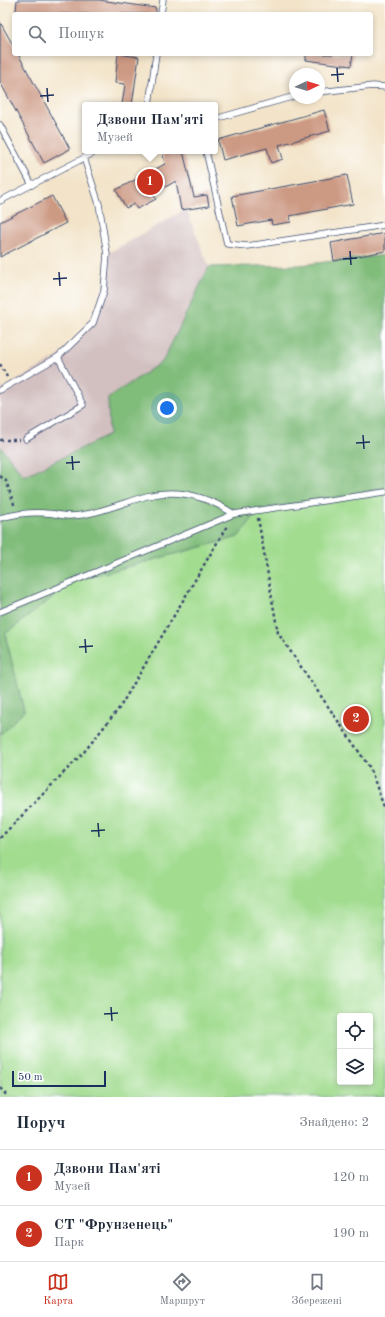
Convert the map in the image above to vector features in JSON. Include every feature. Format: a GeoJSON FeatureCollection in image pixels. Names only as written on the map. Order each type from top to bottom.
{"type":"FeatureCollection","features":[{"type":"Feature","properties":{"kind":"lane"},"geometry":{"type":"LineString","coordinates":[[161,12],[163,0]]}},
{"type":"Feature","properties":{"kind":"lane"},"geometry":{"type":"LineString","coordinates":[[149,102],[156,56]]}},
{"type":"Feature","properties":{"kind":"lane"},"geometry":{"type":"LineString","coordinates":[[325,91],[385,86]]}},
{"type":"Feature","properties":{"kind":"lane"},"geometry":{"type":"LineString","coordinates":[[218,118],[289,98]]}},
{"type":"Feature","properties":{"kind":"lane"},"geometry":{"type":"LineString","coordinates":[[0,125],[32,185]]}},
{"type":"Feature","properties":{"kind":"lane"},"geometry":{"type":"LineString","coordinates":[[0,201],[91,154]]}},
{"type":"Feature","properties":{"kind":"lane"},"geometry":{"type":"LineString","coordinates":[[207,154],[227,244],[247,246],[385,225]]}},
{"type":"Feature","properties":{"kind":"lane"},"geometry":{"type":"LineString","coordinates":[[0,390],[58,357],[93,323],[104,291],[106,247],[99,204],[84,158]]}},
{"type":"Feature","properties":{"kind":"lane"},"geometry":{"type":"LineString","coordinates":[[26,439],[82,406],[58,357]]}},
{"type":"Feature","properties":{"kind":"lane"},"geometry":{"type":"LineString","coordinates":[[0,612],[234,514],[385,492]]}},
{"type":"Feature","properties":{"kind":"lane"},"geometry":{"type":"LineString","coordinates":[[0,518],[17,514],[45,513],[70,516],[96,512],[148,496],[187,493],[218,504],[234,514]]}},
{"type":"Feature","properties":{"kind":"path"},"geometry":{"type":"LineString","coordinates":[[0,364],[11,384]]}},
{"type":"Feature","properties":{"kind":"path"},"geometry":{"type":"LineString","coordinates":[[0,440],[6,441],[26,439]]}},
{"type":"Feature","properties":{"kind":"path"},"geometry":{"type":"LineString","coordinates":[[0,476],[6,481],[17,514]]}},
{"type":"Feature","properties":{"kind":"path"},"geometry":{"type":"LineString","coordinates":[[257,510],[278,633],[370,768],[385,810]]}},
{"type":"Feature","properties":{"kind":"path"},"geometry":{"type":"LineString","coordinates":[[0,838],[84,752],[120,707],[234,514]]}},
{"type":"Feature","properties":{"kind":"path"},"geometry":{"type":"LineString","coordinates":[[0,1088],[8,1097]]}},
{"type":"Feature","properties":{"kind":"shaded area"},"geometry":{"type":"Polygon","coordinates":[[[186,209],[209,267],[163,361],[109,398],[109,435],[24,476],[0,446],[0,390],[58,357],[93,323],[104,291],[107,254],[186,209]]]}},
{"type":"Feature","properties":{"kind":"green space"},"geometry":{"type":"Polygon","coordinates":[[[385,255],[385,489],[260,509],[238,537],[74,581],[5,634],[24,711],[0,735],[0,446],[24,476],[109,435],[108,398],[163,361],[209,267],[300,265],[385,255]]]}},
{"type":"Feature","properties":{"kind":"green space"},"geometry":{"type":"Polygon","coordinates":[[[385,489],[385,1097],[0,1097],[0,735],[24,711],[5,634],[74,581],[238,537],[260,509],[385,489]]]}},
{"type":"Feature","properties":{"kind":"building"},"geometry":{"type":"Polygon","coordinates":[[[17,0],[99,0],[156,8],[156,12],[16,11],[17,0]]]}},
{"type":"Feature","properties":{"kind":"building"},"geometry":{"type":"Polygon","coordinates":[[[0,22],[12,43],[12,56],[19,56],[70,149],[44,163],[0,82],[0,22]]]}},
{"type":"Feature","properties":{"kind":"building"},"geometry":{"type":"Polygon","coordinates":[[[118,56],[139,57],[132,102],[122,102],[125,84],[115,83],[118,56]]]}},
{"type":"Feature","properties":{"kind":"building"},"geometry":{"type":"Polygon","coordinates":[[[306,56],[353,56],[351,66],[306,60],[306,56]]]}},
{"type":"Feature","properties":{"kind":"building"},"geometry":{"type":"Polygon","coordinates":[[[324,110],[330,131],[279,145],[283,159],[271,163],[267,148],[223,160],[218,140],[324,110]]]}},
{"type":"Feature","properties":{"kind":"building"},"geometry":{"type":"Polygon","coordinates":[[[163,154],[184,154],[194,197],[207,195],[209,206],[181,210],[176,181],[153,194],[156,199],[137,209],[134,204],[126,208],[116,190],[165,164],[163,154]]]}},
{"type":"Feature","properties":{"kind":"building"},"geometry":{"type":"Polygon","coordinates":[[[347,175],[353,204],[290,216],[291,222],[272,225],[271,220],[238,226],[232,196],[347,175]]]}},
{"type":"Feature","properties":{"kind":"building"},"geometry":{"type":"Polygon","coordinates":[[[52,196],[66,223],[0,257],[0,222],[52,196]]]}},
{"type":"Feature","properties":{"kind":"building"},"geometry":{"type":"Polygon","coordinates":[[[385,233],[385,251],[334,261],[331,243],[385,233]]]}},
{"type":"Feature","properties":{"kind":"place","name":"Дзвони Пам'яті"},"geometry":{"type":"Point","coordinates":[150,182]}},
{"type":"Feature","properties":{"kind":"place","name":"СТ \"Фрунзенець\""},"geometry":{"type":"Point","coordinates":[356,719]}}]}
